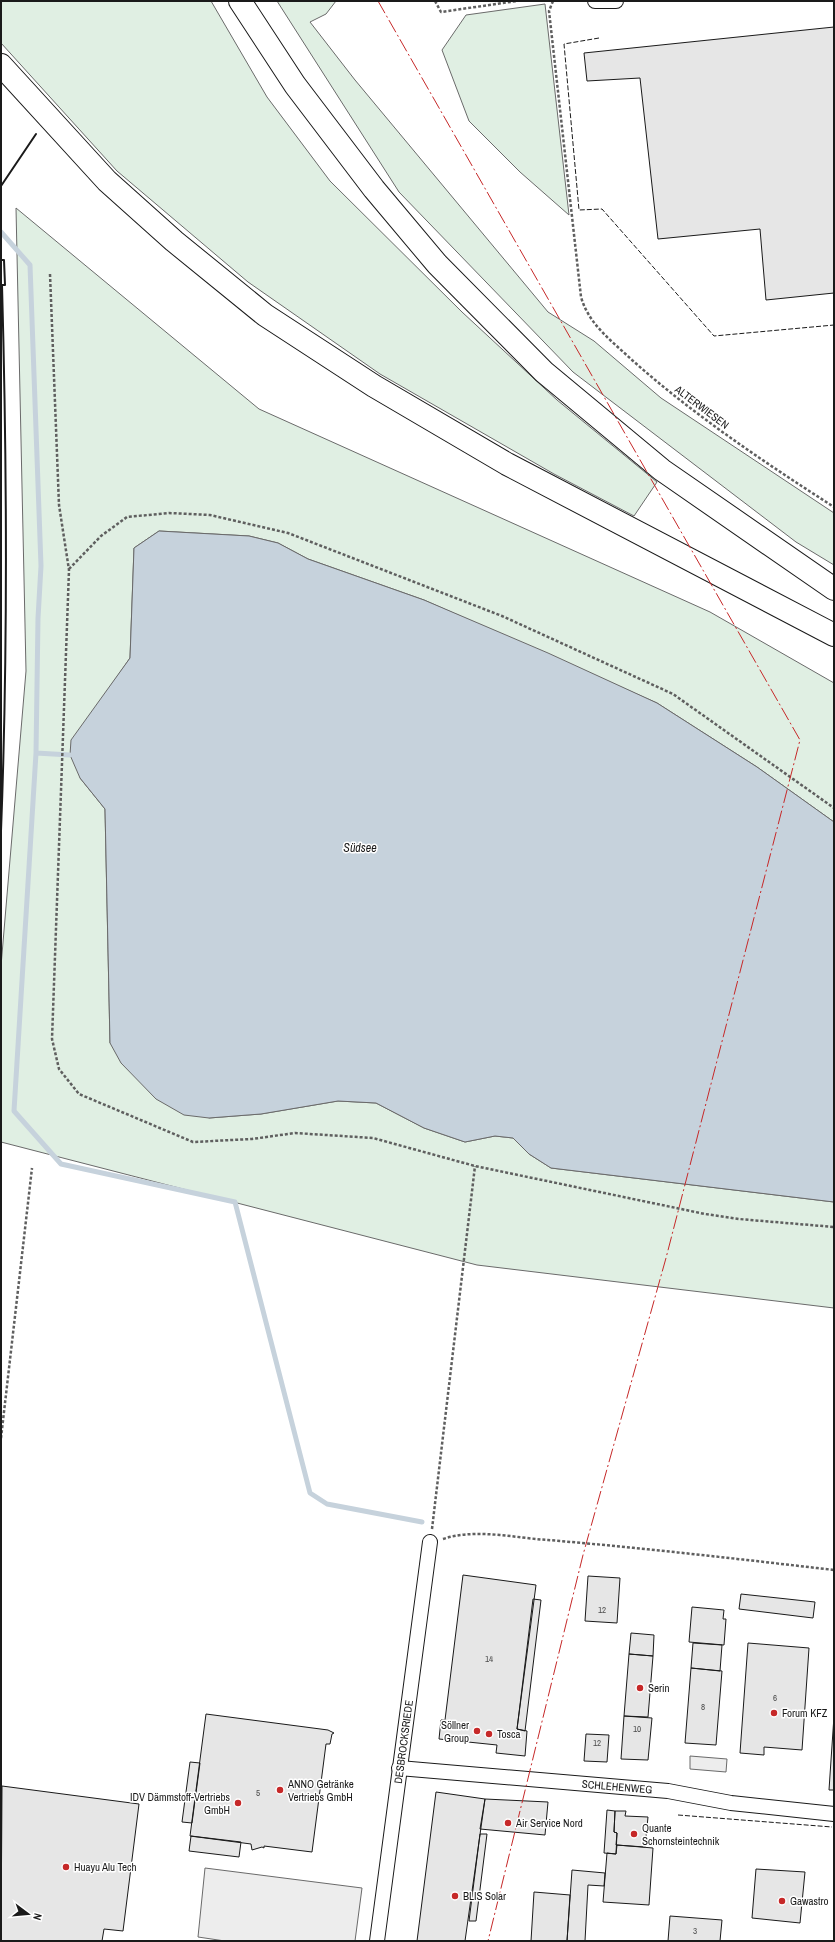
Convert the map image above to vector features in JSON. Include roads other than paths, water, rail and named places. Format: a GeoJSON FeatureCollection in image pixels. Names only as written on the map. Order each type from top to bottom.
{"type":"FeatureCollection","features":[{"type":"Feature","properties":{"kind":"highway"},"geometry":{"type":"LineString","coordinates":[[240,1],[295,85],[374,189],[437,264],[544,372],[662,470],[834,589]]}},
{"type":"Feature","properties":{"kind":"highway"},"geometry":{"type":"LineString","coordinates":[[1,65],[39,109],[107,181],[174,241],[266,315],[374,386],[507,464],[834,635]]}},
{"type":"Feature","properties":{"kind":"street"},"geometry":{"type":"LineString","coordinates":[[595,1],[616,1]]}},
{"type":"Feature","properties":{"kind":"street","name":"DESBROCKSRIEDE"},"geometry":{"type":"LineString","coordinates":[[377,1941],[430,1542]]}},
{"type":"Feature","properties":{"kind":"street","name":"SCHLEHENWEG"},"geometry":{"type":"LineString","coordinates":[[399,1768],[668,1791],[731,1803],[834,1814]]}},
{"type":"Feature","properties":{"kind":"water","name":"Südsee"},"geometry":{"type":"Polygon","coordinates":[[[159,531],[249,536],[278,543],[308,559],[424,600],[548,653],[657,703],[757,767],[834,822],[834,1202],[551,1168],[529,1154],[513,1138],[495,1136],[465,1142],[424,1128],[376,1103],[338,1101],[261,1114],[209,1118],[184,1115],[156,1099],[121,1063],[110,1043],[105,809],[80,778],[70,755],[71,740],[130,658],[134,548],[159,531]]]}},
{"type":"Feature","properties":{"kind":"waterway"},"geometry":{"type":"LineString","coordinates":[[1,232],[30,265],[41,566],[38,618],[36,753],[70,755]]}},
{"type":"Feature","properties":{"kind":"waterway"},"geometry":{"type":"LineString","coordinates":[[36,753],[14,1111],[61,1164],[235,1202],[310,1493],[327,1504],[422,1522]]}},
{"type":"Feature","properties":{"kind":"place","name":"Serin"},"geometry":{"type":"Point","coordinates":[640,1688]}},
{"type":"Feature","properties":{"kind":"place","name":"Forum KFZ"},"geometry":{"type":"Point","coordinates":[774,1713]}},
{"type":"Feature","properties":{"kind":"place","name":"Söllner Group"},"geometry":{"type":"Point","coordinates":[477,1731]}},
{"type":"Feature","properties":{"kind":"place","name":"Tosca"},"geometry":{"type":"Point","coordinates":[489,1734]}},
{"type":"Feature","properties":{"kind":"place","name":"ANNO Getränke Vertriebs GmbH"},"geometry":{"type":"Point","coordinates":[280,1790]}},
{"type":"Feature","properties":{"kind":"place","name":"IDV Dämmstoff-Vertriebs GmbH"},"geometry":{"type":"Point","coordinates":[238,1803]}},
{"type":"Feature","properties":{"kind":"place","name":"Air Service Nord"},"geometry":{"type":"Point","coordinates":[508,1823]}},
{"type":"Feature","properties":{"kind":"place","name":"Quante Schornsteintechnik"},"geometry":{"type":"Point","coordinates":[634,1834]}},
{"type":"Feature","properties":{"kind":"place","name":"Huayu Alu Tech"},"geometry":{"type":"Point","coordinates":[66,1867]}},
{"type":"Feature","properties":{"kind":"place","name":"BLIS Solar"},"geometry":{"type":"Point","coordinates":[455,1896]}},
{"type":"Feature","properties":{"kind":"place","name":"Gawastro"},"geometry":{"type":"Point","coordinates":[782,1901]}}]}
